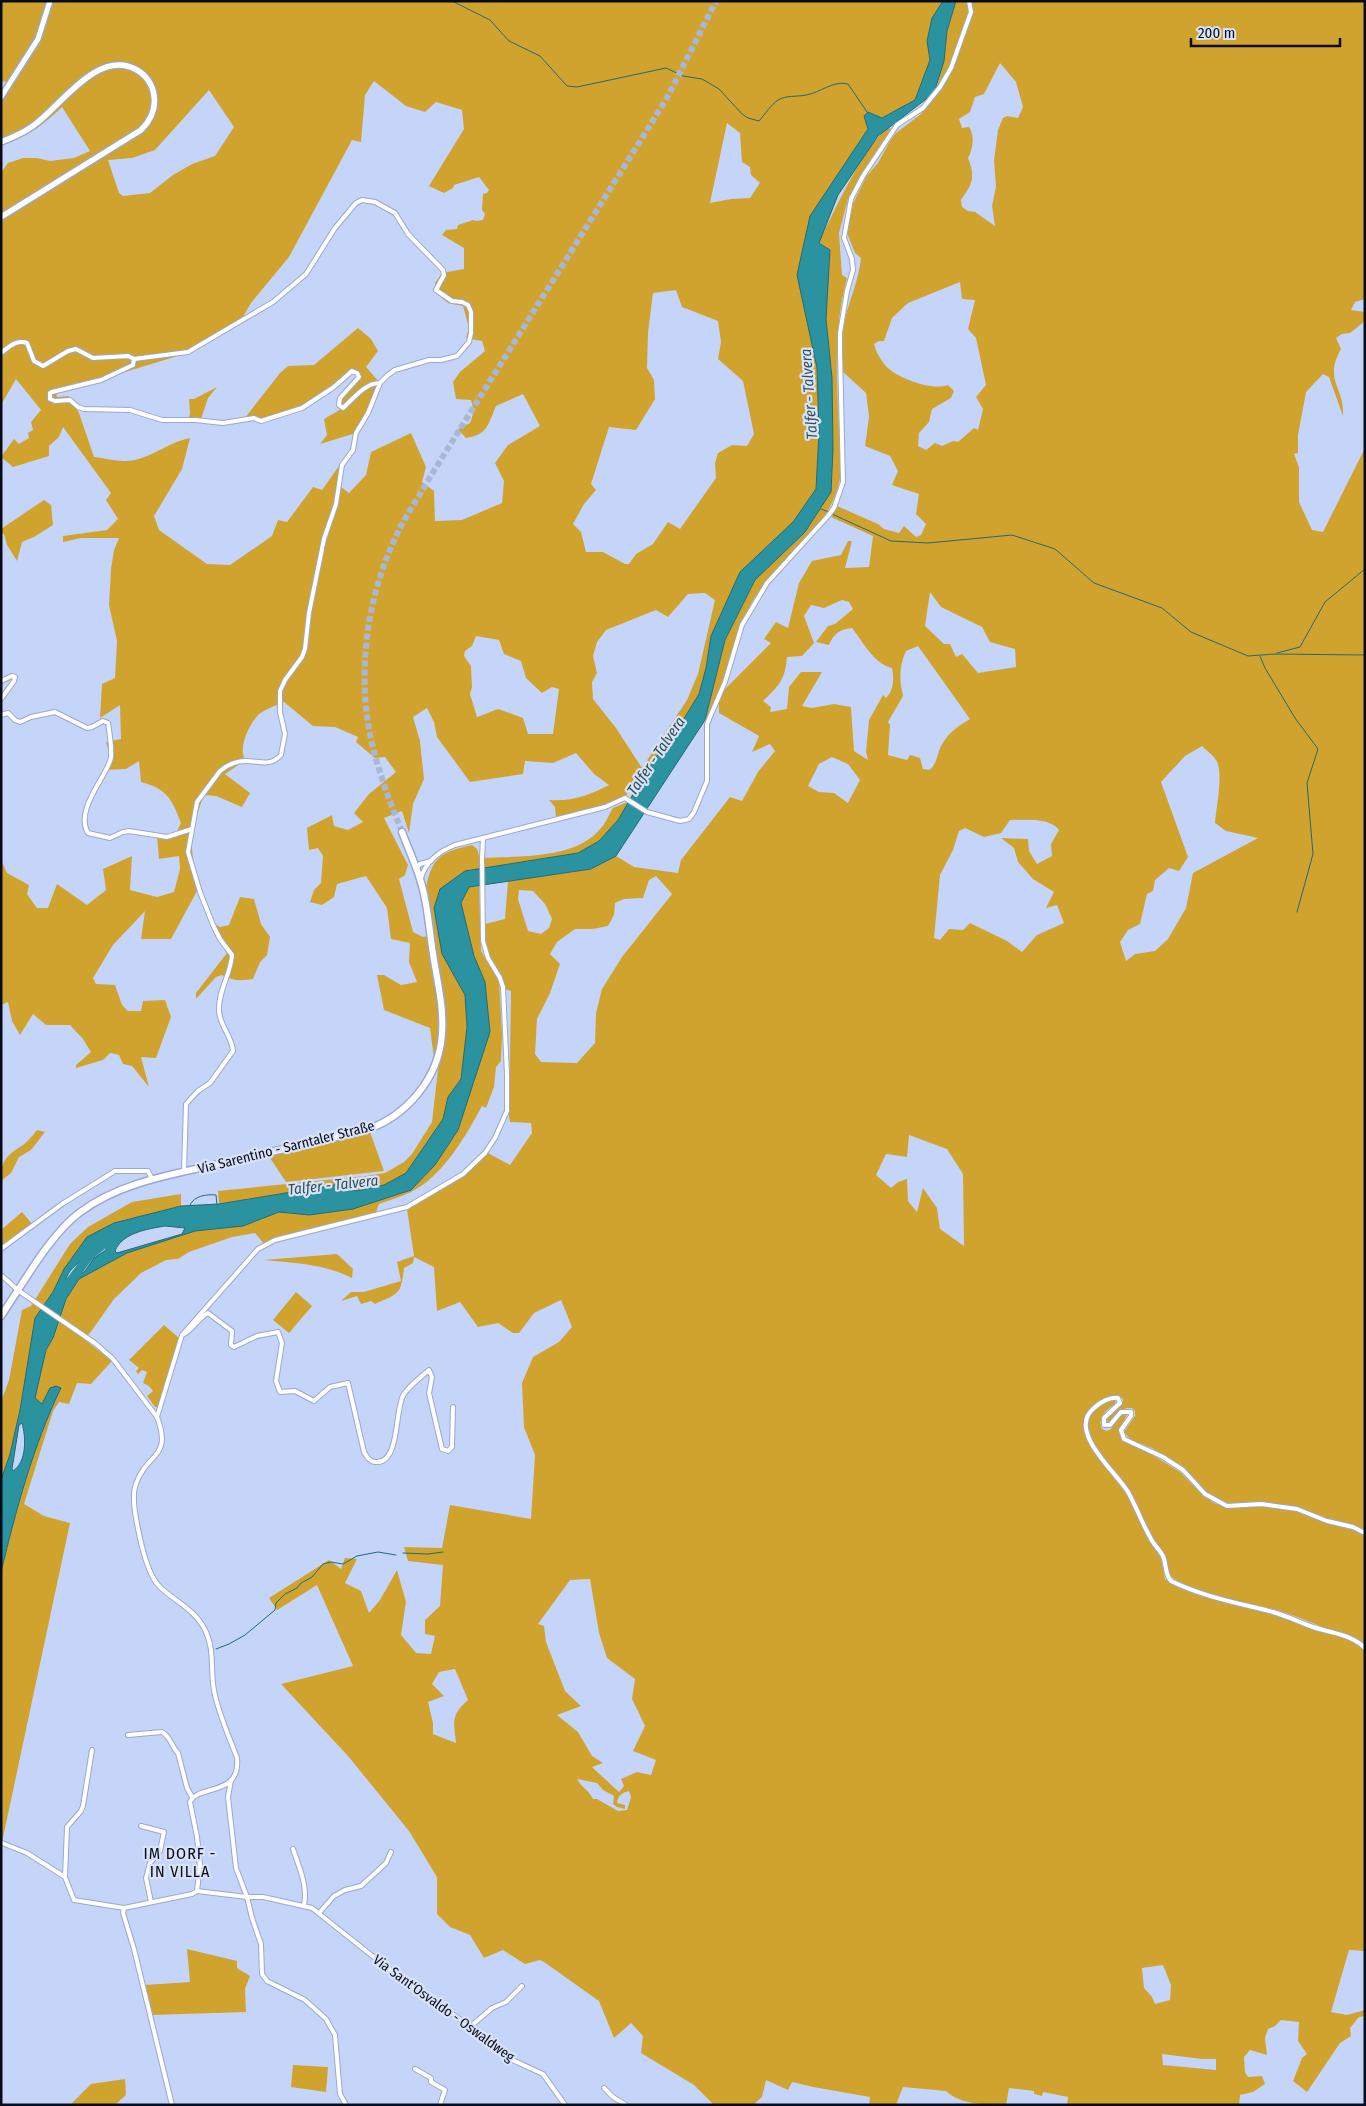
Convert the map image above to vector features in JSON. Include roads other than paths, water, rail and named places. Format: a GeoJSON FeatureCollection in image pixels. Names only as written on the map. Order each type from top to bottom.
{"type":"FeatureCollection","features":[{"type":"Feature","properties":{"kind":"main road"},"geometry":{"type":"LineString","coordinates":[[1,142],[37,123],[88,77],[104,66],[116,64],[133,68],[143,74],[153,90],[155,99],[153,111],[150,119],[141,130],[1,217]]}},
{"type":"Feature","properties":{"kind":"main road","name":"Via Sarentino - Sarntaler Straße"},"geometry":{"type":"LineString","coordinates":[[1,1316],[22,1293],[62,1230],[78,1214],[102,1198],[124,1188],[152,1180],[366,1130],[392,1117],[415,1098],[434,1069],[442,1034],[441,1007],[418,866],[412,859],[402,832]]}},
{"type":"Feature","properties":{"kind":"street"},"geometry":{"type":"LineString","coordinates":[[1,97],[38,39],[50,1]]}},
{"type":"Feature","properties":{"kind":"street"},"geometry":{"type":"LineString","coordinates":[[420,880],[431,861],[440,852],[455,844],[605,807],[626,799],[646,812],[680,821],[689,819],[694,812],[707,781],[707,724],[725,682],[742,625],[767,583],[832,511],[843,482],[840,333],[847,291],[853,270],[852,259],[844,238],[851,199],[863,176],[877,158],[885,141],[897,126],[923,108],[940,87],[950,68],[971,12],[969,1]]}},
{"type":"Feature","properties":{"kind":"street"},"geometry":{"type":"LineString","coordinates":[[1,353],[15,343],[23,341],[28,343],[34,361],[43,366],[68,350],[76,349],[93,358],[128,356],[134,359],[188,352],[273,302],[306,274],[339,223],[357,202],[365,200],[381,205],[395,213],[408,234],[444,270],[444,275],[436,290],[452,302],[462,302],[468,305],[471,312],[472,333],[469,342],[457,356],[441,360],[429,360],[395,370],[380,383],[368,413],[356,433],[353,450],[342,465],[336,504],[324,540],[309,613],[305,649],[302,657],[285,680],[280,691],[280,712],[285,734],[281,755],[271,762],[263,764],[242,761],[230,765],[220,771],[197,802],[188,852],[197,884],[217,934],[232,955],[223,983],[219,1009],[220,1018],[232,1042],[233,1051],[210,1084],[198,1091],[186,1104],[184,1172]]}},
{"type":"Feature","properties":{"kind":"street"},"geometry":{"type":"LineString","coordinates":[[134,359],[133,365],[102,380],[52,392],[50,393],[50,399],[55,401],[70,400],[78,407],[84,409],[130,410],[162,420],[195,420],[223,423],[254,418],[261,421],[302,408],[334,388],[352,372],[357,373],[359,377],[340,398],[339,404],[344,408],[365,388],[374,383],[380,383]]}},
{"type":"Feature","properties":{"kind":"street"},"geometry":{"type":"LineString","coordinates":[[1,681],[12,676],[16,679],[1,699]]}},
{"type":"Feature","properties":{"kind":"street"},"geometry":{"type":"LineString","coordinates":[[1,715],[8,713],[14,720],[20,722],[31,716],[55,712],[87,728],[103,721],[108,723],[111,760],[90,800],[85,822],[88,833],[110,838],[129,831],[167,837],[192,829]]}},
{"type":"Feature","properties":{"kind":"street"},"geometry":{"type":"LineString","coordinates":[[157,1417],[182,1335],[256,1251],[266,1243],[407,1207],[463,1174],[485,1154],[496,1138],[507,1111],[507,1074],[503,986],[485,950],[482,891],[483,838]]}},
{"type":"Feature","properties":{"kind":"street"},"geometry":{"type":"LineString","coordinates":[[418,866],[431,861]]}},
{"type":"Feature","properties":{"kind":"street"},"geometry":{"type":"LineString","coordinates":[[418,866],[425,870]]}},
{"type":"Feature","properties":{"kind":"street"},"geometry":{"type":"LineString","coordinates":[[1,1249],[62,1204],[116,1171],[148,1171],[152,1180]]}},
{"type":"Feature","properties":{"kind":"street"},"geometry":{"type":"LineString","coordinates":[[1,1275],[22,1293],[83,1337],[96,1344],[113,1359],[157,1417],[161,1431],[160,1450],[146,1466],[135,1485],[134,1497],[135,1517],[148,1566],[152,1577],[158,1585],[194,1614],[205,1630],[213,1664],[214,1688],[237,1758],[238,1766],[231,1780],[228,1797],[236,1868],[261,1944],[264,1978],[305,2000],[326,2019],[335,2035],[340,2094],[346,2105]]}},
{"type":"Feature","properties":{"kind":"street"},"geometry":{"type":"LineString","coordinates":[[182,1335],[190,1332],[202,1316],[208,1313],[231,1329],[231,1345],[234,1347],[257,1336],[278,1332],[282,1342],[276,1380],[280,1392],[295,1391],[304,1394],[314,1401],[330,1387],[348,1383],[366,1457],[374,1462],[380,1462],[386,1458],[394,1447],[403,1395],[430,1370],[432,1377],[429,1393],[442,1449],[448,1452],[452,1447],[453,1407]]}},
{"type":"Feature","properties":{"kind":"street"},"geometry":{"type":"LineString","coordinates":[[1365,1533],[1353,1527],[1327,1521],[1297,1509],[1261,1504],[1227,1506],[1206,1494],[1183,1470],[1156,1454],[1124,1439],[1121,1432],[1131,1416],[1132,1413],[1129,1411],[1121,1412],[1110,1425],[1104,1425],[1103,1420],[1105,1416],[1120,1403],[1118,1398],[1109,1399],[1096,1406],[1087,1416],[1087,1428],[1094,1449],[1127,1491],[1150,1537],[1163,1557],[1166,1575],[1171,1581],[1222,1601],[1272,1612],[1308,1626],[1348,1636],[1365,1648]]}},
{"type":"Feature","properties":{"kind":"street"},"geometry":{"type":"LineString","coordinates":[[92,1750],[83,1806],[67,1827],[65,1876],[74,1900],[124,1908],[192,1894],[197,1891],[200,1865],[197,1837],[190,1808],[192,1797],[187,1788],[178,1753],[167,1734],[162,1732],[128,1736]]}},
{"type":"Feature","properties":{"kind":"street"},"geometry":{"type":"LineString","coordinates":[[192,1797],[219,1789],[231,1780]]}},
{"type":"Feature","properties":{"kind":"street"},"geometry":{"type":"LineString","coordinates":[[219,1789],[225,1792],[228,1797]]}},
{"type":"Feature","properties":{"kind":"street"},"geometry":{"type":"LineString","coordinates":[[142,1826],[164,1832],[160,1851],[150,1864],[146,1878],[151,1902]]}},
{"type":"Feature","properties":{"kind":"street"},"geometry":{"type":"LineString","coordinates":[[2,1843],[27,1853],[65,1876]]}},
{"type":"Feature","properties":{"kind":"street"},"geometry":{"type":"LineString","coordinates":[[293,1849],[304,1882],[306,1894],[304,1905]]}},
{"type":"Feature","properties":{"kind":"street"},"geometry":{"type":"LineString","coordinates":[[319,1913],[334,1896],[345,1890],[361,1886],[385,1863],[391,1852]]}},
{"type":"Feature","properties":{"kind":"street","name":"Via Sant'Osvaldo - Oswaldweg"},"geometry":{"type":"LineString","coordinates":[[197,1891],[263,1897],[304,1905],[319,1913],[385,1966],[470,2027],[508,2058],[543,2074],[565,2105]]}},
{"type":"Feature","properties":{"kind":"street"},"geometry":{"type":"LineString","coordinates":[[124,1908],[124,1919],[134,1949],[172,2105]]}},
{"type":"Feature","properties":{"kind":"street"},"geometry":{"type":"LineString","coordinates":[[470,2027],[492,2008],[506,2002],[522,1986]]}},
{"type":"Feature","properties":{"kind":"street"},"geometry":{"type":"LineString","coordinates":[[416,2069],[431,2078],[431,2082],[445,2090],[440,2105]]}},
{"type":"Feature","properties":{"kind":"street"},"geometry":{"type":"LineString","coordinates":[[604,2088],[613,2097],[626,2105]]}},
{"type":"Feature","properties":{"kind":"waterway"},"geometry":{"type":"LineString","coordinates":[[452,1],[490,20],[509,41],[540,56],[567,86],[577,87],[666,68],[683,76],[702,79],[719,89],[742,114],[759,121],[773,104],[781,98],[811,94],[842,83],[848,84],[867,112]]}},
{"type":"Feature","properties":{"kind":"waterway"},"geometry":{"type":"LineString","coordinates":[[821,509],[829,512]]}},
{"type":"Feature","properties":{"kind":"waterway"},"geometry":{"type":"LineString","coordinates":[[832,514],[891,541],[928,543],[1012,535],[1055,549],[1094,583],[1162,608],[1191,632],[1248,656],[1275,654],[1365,655]]}},
{"type":"Feature","properties":{"kind":"waterway"},"geometry":{"type":"LineString","coordinates":[[1277,653],[1300,647],[1325,602],[1365,569]]}},
{"type":"Feature","properties":{"kind":"waterway"},"geometry":{"type":"LineString","coordinates":[[1260,656],[1265,668],[1295,718],[1318,749],[1307,783],[1313,854],[1297,912]]}},
{"type":"Feature","properties":{"kind":"waterway"},"geometry":{"type":"LineString","coordinates":[[190,1205],[194,1200],[204,1195],[216,1195],[217,1205]]}},
{"type":"Feature","properties":{"kind":"waterway"},"geometry":{"type":"LineString","coordinates":[[63,1291],[90,1255],[113,1237]]}},
{"type":"Feature","properties":{"kind":"waterway"},"geometry":{"type":"LineString","coordinates":[[216,1649],[245,1635],[275,1610],[276,1603],[285,1594],[312,1577],[323,1564],[331,1562],[343,1564],[357,1556],[378,1552],[396,1555]]}},
{"type":"Feature","properties":{"kind":"waterway"},"geometry":{"type":"LineString","coordinates":[[403,1553],[428,1554],[443,1552]]}},
{"type":"Feature","properties":{"kind":"tunnel"},"geometry":{"type":"LineString","coordinates":[[402,832],[376,760],[369,731],[365,692],[366,644],[369,620],[374,597],[389,551],[430,477],[667,98],[716,1]]}},
{"type":"Feature","properties":{"kind":"district","name":"IM DORF - IN VILLA"},"geometry":{"type":"Point","coordinates":[180,1862]}},
{"type":"Feature","properties":{"kind":"water label","name":"Talfer - Talvera"},"geometry":{"type":"Point","coordinates":[809,394]}},
{"type":"Feature","properties":{"kind":"water label","name":"Talfer - Talvera"},"geometry":{"type":"Point","coordinates":[656,756]}},
{"type":"Feature","properties":{"kind":"water label","name":"Talfer - Talvera"},"geometry":{"type":"Point","coordinates":[333,1185]}}]}
